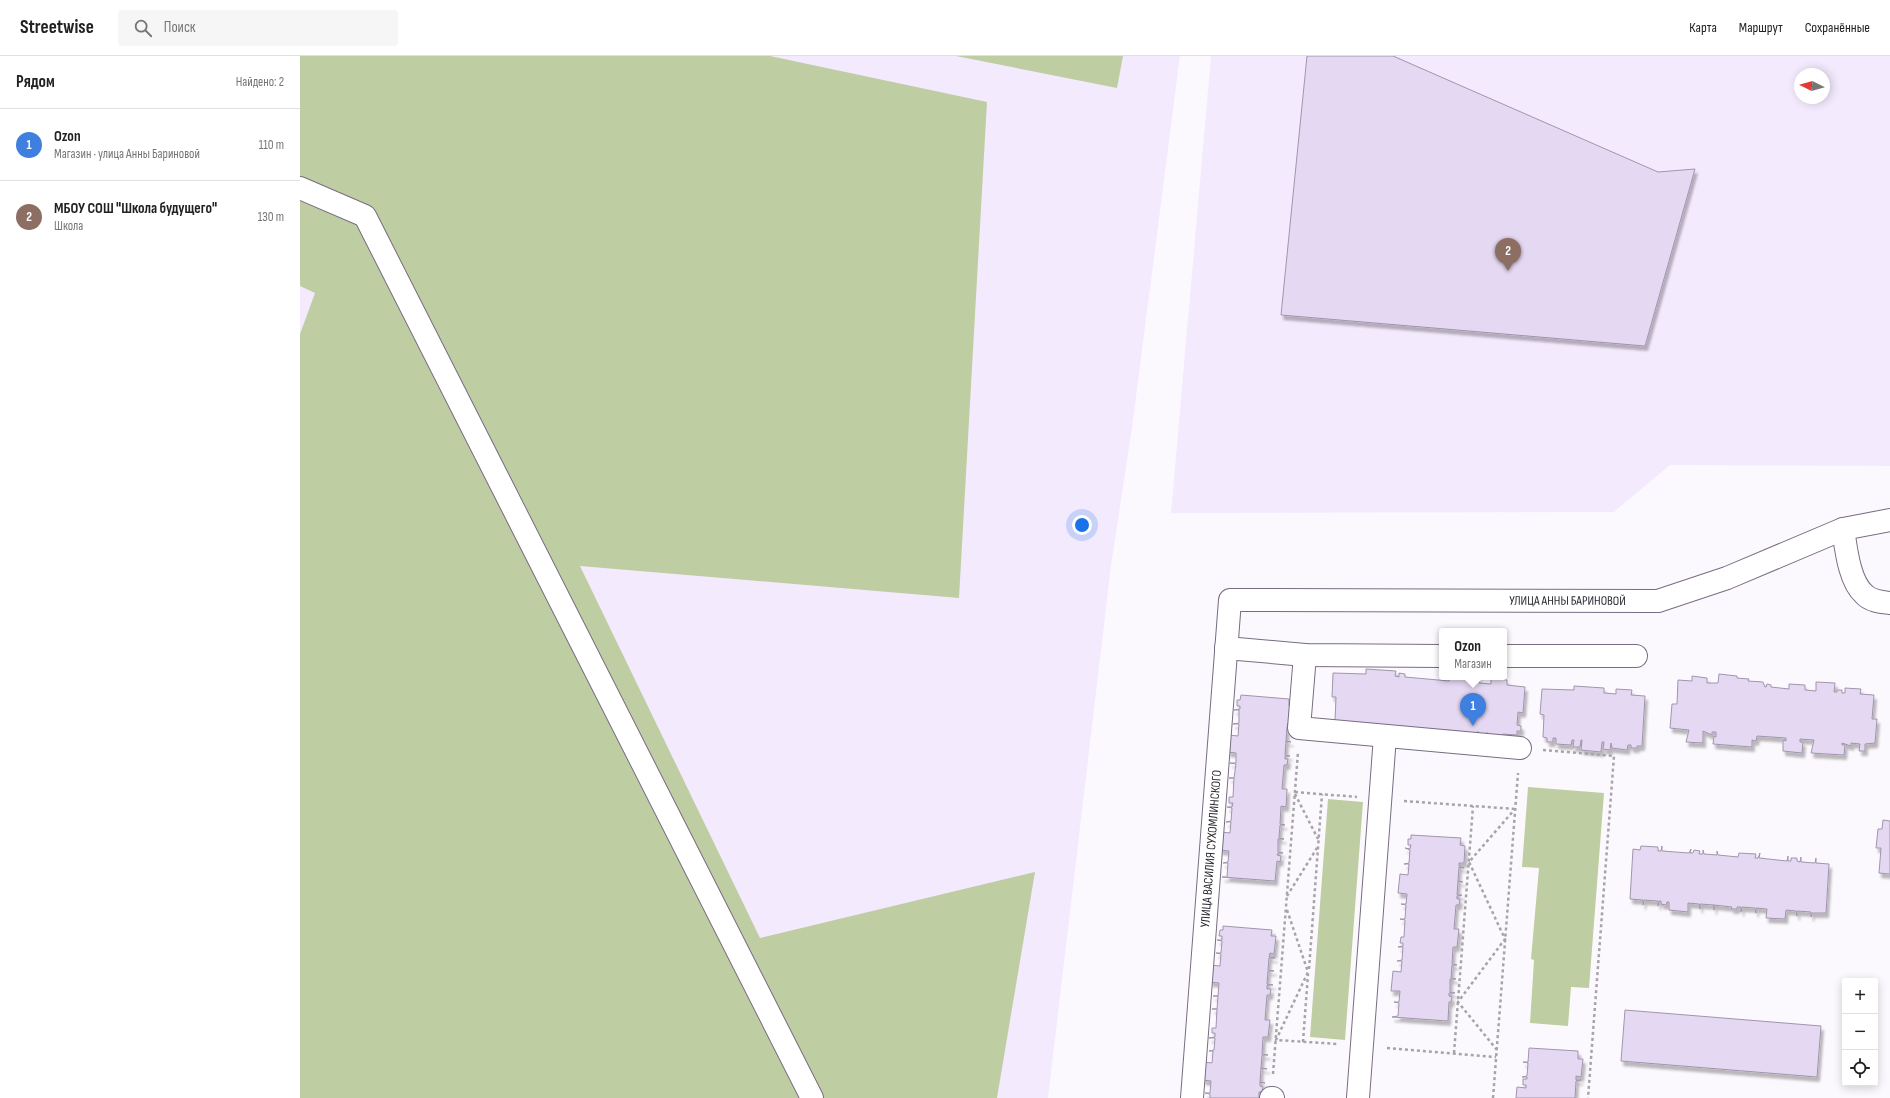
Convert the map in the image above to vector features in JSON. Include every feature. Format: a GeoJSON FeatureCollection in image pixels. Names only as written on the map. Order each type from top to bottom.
{"type":"FeatureCollection","features":[{"type":"Feature","properties":{"kind":"street"},"geometry":{"type":"LineString","coordinates":[[300,188],[365,216],[812,1098]]}},
{"type":"Feature","properties":{"kind":"street","name":"УЛИЦА АННЫ БАРИНОВОЙ"},"geometry":{"type":"LineString","coordinates":[[1230,600],[1658,601],[1727,578],[1843,529],[1890,520]]}},
{"type":"Feature","properties":{"kind":"street"},"geometry":{"type":"LineString","coordinates":[[1843,529],[1847,554],[1858,585],[1864,595],[1879,602],[1890,603]]}},
{"type":"Feature","properties":{"kind":"street","name":"УЛИЦА ВАСИЛИЯ СУХОМЛИНСКОГО"},"geometry":{"type":"LineString","coordinates":[[1192,1098],[1230,600]]}},
{"type":"Feature","properties":{"kind":"street"},"geometry":{"type":"LineString","coordinates":[[1226,648],[1305,655],[1439,656]]}},
{"type":"Feature","properties":{"kind":"street"},"geometry":{"type":"LineString","coordinates":[[1305,655],[1299,728],[1520,748]]}},
{"type":"Feature","properties":{"kind":"street"},"geometry":{"type":"LineString","coordinates":[[1507,656],[1636,656]]}},
{"type":"Feature","properties":{"kind":"street"},"geometry":{"type":"LineString","coordinates":[[1358,1098],[1385,736]]}},
{"type":"Feature","properties":{"kind":"path"},"geometry":{"type":"LineString","coordinates":[[1272,1098],[1299,728]]}},
{"type":"Feature","properties":{"kind":"path"},"geometry":{"type":"LineString","coordinates":[[1493,1098],[1520,748],[1614,756],[1588,1098]]}},
{"type":"Feature","properties":{"kind":"path"},"geometry":{"type":"LineString","coordinates":[[1295,792],[1319,840]]}},
{"type":"Feature","properties":{"kind":"path"},"geometry":{"type":"LineString","coordinates":[[1303,1042],[1322,794]]}},
{"type":"Feature","properties":{"kind":"path"},"geometry":{"type":"LineString","coordinates":[[1454,1053],[1473,806]]}},
{"type":"Feature","properties":{"kind":"path"},"geometry":{"type":"LineString","coordinates":[[1469,862],[1515,809]]}},
{"type":"Feature","properties":{"kind":"path"},"geometry":{"type":"LineString","coordinates":[[1286,897],[1318,847]]}},
{"type":"Feature","properties":{"kind":"path"},"geometry":{"type":"LineString","coordinates":[[1469,862],[1505,939]]}},
{"type":"Feature","properties":{"kind":"path"},"geometry":{"type":"LineString","coordinates":[[1276,1040],[1308,972],[1286,908]]}},
{"type":"Feature","properties":{"kind":"path"},"geometry":{"type":"LineString","coordinates":[[1458,1002],[1505,939]]}},
{"type":"Feature","properties":{"kind":"path"},"geometry":{"type":"LineString","coordinates":[[1458,1002],[1497,1050]]}},
{"type":"Feature","properties":{"kind":"shaded area"},"geometry":{"type":"Polygon","coordinates":[[[300,56],[1180,56],[1132,428],[1111,566],[1048,1098],[300,1098],[300,56]]]}},
{"type":"Feature","properties":{"kind":"shaded area"},"geometry":{"type":"Polygon","coordinates":[[[1211,56],[1890,56],[1890,466],[1670,465],[1614,512],[1171,513],[1211,56]]]}},
{"type":"Feature","properties":{"kind":"green space"},"geometry":{"type":"Polygon","coordinates":[[[300,56],[770,56],[987,102],[959,598],[580,566],[760,938],[1035,872],[997,1098],[300,1098],[300,334],[315,293],[300,286],[300,56]]]}},
{"type":"Feature","properties":{"kind":"green space"},"geometry":{"type":"Polygon","coordinates":[[[956,56],[1123,56],[1117,88],[956,56]]]}},
{"type":"Feature","properties":{"kind":"green space"},"geometry":{"type":"Polygon","coordinates":[[[1528,787],[1604,793],[1589,988],[1571,987],[1568,1026],[1530,1023],[1534,960],[1531,959],[1539,868],[1522,867],[1528,787]]]}},
{"type":"Feature","properties":{"kind":"green space"},"geometry":{"type":"Polygon","coordinates":[[[1328,799],[1363,802],[1345,1040],[1310,1037],[1328,799]]]}},
{"type":"Feature","properties":{"kind":"building"},"geometry":{"type":"Polygon","coordinates":[[[1307,56],[1393,56],[1658,172],[1695,169],[1645,346],[1281,315],[1307,56]]]}},
{"type":"Feature","properties":{"kind":"building"},"geometry":{"type":"Polygon","coordinates":[[[1366,669],[1396,671],[1395,676],[1399,677],[1399,673],[1405,674],[1405,677],[1449,681],[1479,680],[1479,683],[1491,684],[1491,680],[1507,680],[1507,685],[1525,687],[1523,713],[1518,712],[1517,725],[1521,726],[1521,731],[1517,731],[1517,735],[1503,734],[1503,739],[1487,739],[1488,733],[1486,733],[1485,739],[1478,739],[1479,732],[1477,732],[1476,741],[1458,739],[1458,731],[1456,731],[1456,737],[1449,737],[1449,730],[1447,730],[1447,735],[1431,734],[1432,729],[1428,729],[1428,732],[1335,721],[1336,697],[1332,697],[1333,673],[1366,674],[1366,669]]]}},
{"type":"Feature","properties":{"kind":"building"},"geometry":{"type":"Polygon","coordinates":[[[1719,674],[1737,676],[1737,678],[1749,679],[1748,681],[1763,682],[1765,687],[1767,684],[1771,685],[1771,687],[1789,689],[1789,684],[1805,685],[1805,690],[1816,691],[1816,682],[1835,683],[1834,692],[1837,692],[1837,690],[1842,690],[1842,693],[1845,693],[1845,688],[1861,689],[1860,694],[1874,695],[1872,719],[1877,719],[1875,743],[1865,744],[1865,751],[1859,751],[1860,744],[1851,743],[1851,746],[1842,743],[1842,745],[1845,745],[1844,755],[1811,753],[1814,740],[1800,739],[1800,742],[1803,742],[1802,753],[1783,751],[1783,740],[1786,741],[1786,738],[1757,736],[1756,741],[1752,740],[1752,747],[1713,744],[1714,736],[1716,737],[1716,732],[1712,732],[1712,735],[1703,731],[1703,743],[1686,742],[1689,730],[1670,728],[1672,704],[1677,704],[1678,680],[1692,681],[1692,676],[1707,678],[1707,683],[1718,683],[1719,674]]]}},
{"type":"Feature","properties":{"kind":"building"},"geometry":{"type":"Polygon","coordinates":[[[1574,686],[1604,688],[1604,693],[1616,694],[1616,689],[1632,690],[1631,695],[1645,696],[1642,746],[1631,748],[1631,745],[1628,745],[1627,750],[1612,748],[1611,743],[1610,750],[1603,749],[1604,742],[1602,742],[1601,752],[1581,750],[1582,740],[1580,747],[1573,747],[1574,740],[1572,740],[1571,745],[1556,744],[1556,738],[1553,738],[1553,742],[1547,742],[1547,738],[1543,737],[1544,715],[1540,714],[1542,689],[1574,690],[1574,686]]]}},
{"type":"Feature","properties":{"kind":"building"},"geometry":{"type":"Polygon","coordinates":[[[1241,695],[1289,699],[1289,706],[1294,706],[1292,723],[1288,723],[1287,726],[1292,728],[1287,727],[1285,755],[1290,756],[1285,756],[1285,759],[1288,759],[1287,765],[1284,765],[1282,789],[1287,789],[1286,807],[1281,806],[1280,824],[1285,825],[1280,825],[1279,838],[1284,839],[1278,839],[1278,852],[1283,853],[1278,853],[1277,855],[1281,856],[1280,862],[1277,861],[1275,881],[1222,877],[1227,877],[1228,863],[1223,863],[1228,862],[1229,851],[1220,850],[1221,832],[1230,833],[1231,822],[1226,822],[1231,821],[1232,808],[1227,807],[1232,807],[1233,803],[1229,803],[1229,797],[1233,797],[1236,764],[1230,763],[1236,763],[1236,753],[1228,752],[1229,735],[1238,736],[1239,724],[1233,724],[1239,723],[1239,710],[1234,710],[1240,709],[1240,706],[1237,706],[1237,700],[1240,700],[1241,695]]]}},
{"type":"Feature","properties":{"kind":"building"},"geometry":{"type":"Polygon","coordinates":[[[1883,820],[1890,821],[1890,874],[1879,873],[1881,848],[1876,848],[1878,829],[1882,829],[1883,820]]]}},
{"type":"Feature","properties":{"kind":"building"},"geometry":{"type":"Polygon","coordinates":[[[1411,835],[1461,838],[1460,845],[1465,846],[1464,863],[1459,863],[1459,866],[1464,868],[1459,867],[1457,895],[1462,895],[1457,896],[1457,899],[1460,899],[1459,905],[1456,905],[1454,929],[1459,929],[1457,947],[1453,947],[1452,964],[1457,965],[1452,965],[1451,978],[1456,979],[1450,979],[1450,992],[1455,993],[1449,993],[1449,996],[1452,997],[1451,1002],[1449,1002],[1448,1021],[1392,1017],[1398,1016],[1399,1003],[1394,1002],[1399,1002],[1400,991],[1391,991],[1393,971],[1401,972],[1402,961],[1397,961],[1402,960],[1403,947],[1398,947],[1403,946],[1403,943],[1400,943],[1401,937],[1404,937],[1405,920],[1400,919],[1405,919],[1406,905],[1401,904],[1406,904],[1407,894],[1398,893],[1400,874],[1408,875],[1409,864],[1404,864],[1409,863],[1410,850],[1405,848],[1410,849],[1411,845],[1408,845],[1408,839],[1411,839],[1411,835]]]}},
{"type":"Feature","properties":{"kind":"building"},"geometry":{"type":"Polygon","coordinates":[[[1641,846],[1658,847],[1658,851],[1661,851],[1662,846],[1662,851],[1689,853],[1691,849],[1690,853],[1693,853],[1694,850],[1700,851],[1699,854],[1703,854],[1703,850],[1704,854],[1717,855],[1717,851],[1718,855],[1738,857],[1739,853],[1756,854],[1755,858],[1758,858],[1760,853],[1759,858],[1787,861],[1788,856],[1788,861],[1791,861],[1791,858],[1797,858],[1797,861],[1800,862],[1801,857],[1801,862],[1815,863],[1816,858],[1816,863],[1829,864],[1826,913],[1812,913],[1811,917],[1811,912],[1797,911],[1797,916],[1796,911],[1786,910],[1785,919],[1766,918],[1767,909],[1756,908],[1756,913],[1755,908],[1742,907],[1741,912],[1741,907],[1731,909],[1732,907],[1700,904],[1700,909],[1699,904],[1688,903],[1688,912],[1669,910],[1669,902],[1667,902],[1666,905],[1661,904],[1661,901],[1659,901],[1658,906],[1658,901],[1644,900],[1643,905],[1643,900],[1630,899],[1633,849],[1640,850],[1641,846]]]}},
{"type":"Feature","properties":{"kind":"building"},"geometry":{"type":"Polygon","coordinates":[[[1223,926],[1272,930],[1271,936],[1276,936],[1274,954],[1270,953],[1269,957],[1275,958],[1269,958],[1268,970],[1274,971],[1268,971],[1267,984],[1273,985],[1267,985],[1267,989],[1271,989],[1270,995],[1267,995],[1265,1020],[1270,1020],[1268,1037],[1263,1037],[1262,1054],[1268,1055],[1262,1055],[1260,1086],[1263,1087],[1262,1092],[1259,1092],[1259,1098],[1210,1098],[1210,1094],[1205,1093],[1210,1093],[1211,1081],[1203,1080],[1204,1062],[1212,1063],[1213,1051],[1209,1051],[1214,1050],[1215,1038],[1209,1038],[1215,1037],[1215,1033],[1212,1033],[1212,1028],[1216,1028],[1219,983],[1210,982],[1211,965],[1220,966],[1221,954],[1216,953],[1221,953],[1222,941],[1217,940],[1222,940],[1222,936],[1219,936],[1220,930],[1223,930],[1223,926]]]}},
{"type":"Feature","properties":{"kind":"building"},"geometry":{"type":"Polygon","coordinates":[[[1625,1010],[1821,1026],[1817,1077],[1621,1061],[1625,1010]]]}},
{"type":"Feature","properties":{"kind":"building"},"geometry":{"type":"Polygon","coordinates":[[[1529,1048],[1578,1051],[1578,1059],[1583,1059],[1581,1077],[1576,1076],[1576,1080],[1581,1080],[1576,1081],[1575,1098],[1516,1098],[1517,1087],[1526,1088],[1526,1085],[1523,1085],[1523,1079],[1527,1079],[1527,1077],[1522,1077],[1527,1076],[1528,1063],[1523,1062],[1528,1062],[1529,1048]]]}},
{"type":"Feature","properties":{"kind":"place","name":"МБОУ СОШ \"Школа будущего\""},"geometry":{"type":"Point","coordinates":[1508,271]}},
{"type":"Feature","properties":{"kind":"place","name":"Ozon"},"geometry":{"type":"Point","coordinates":[1473,726]}}]}
